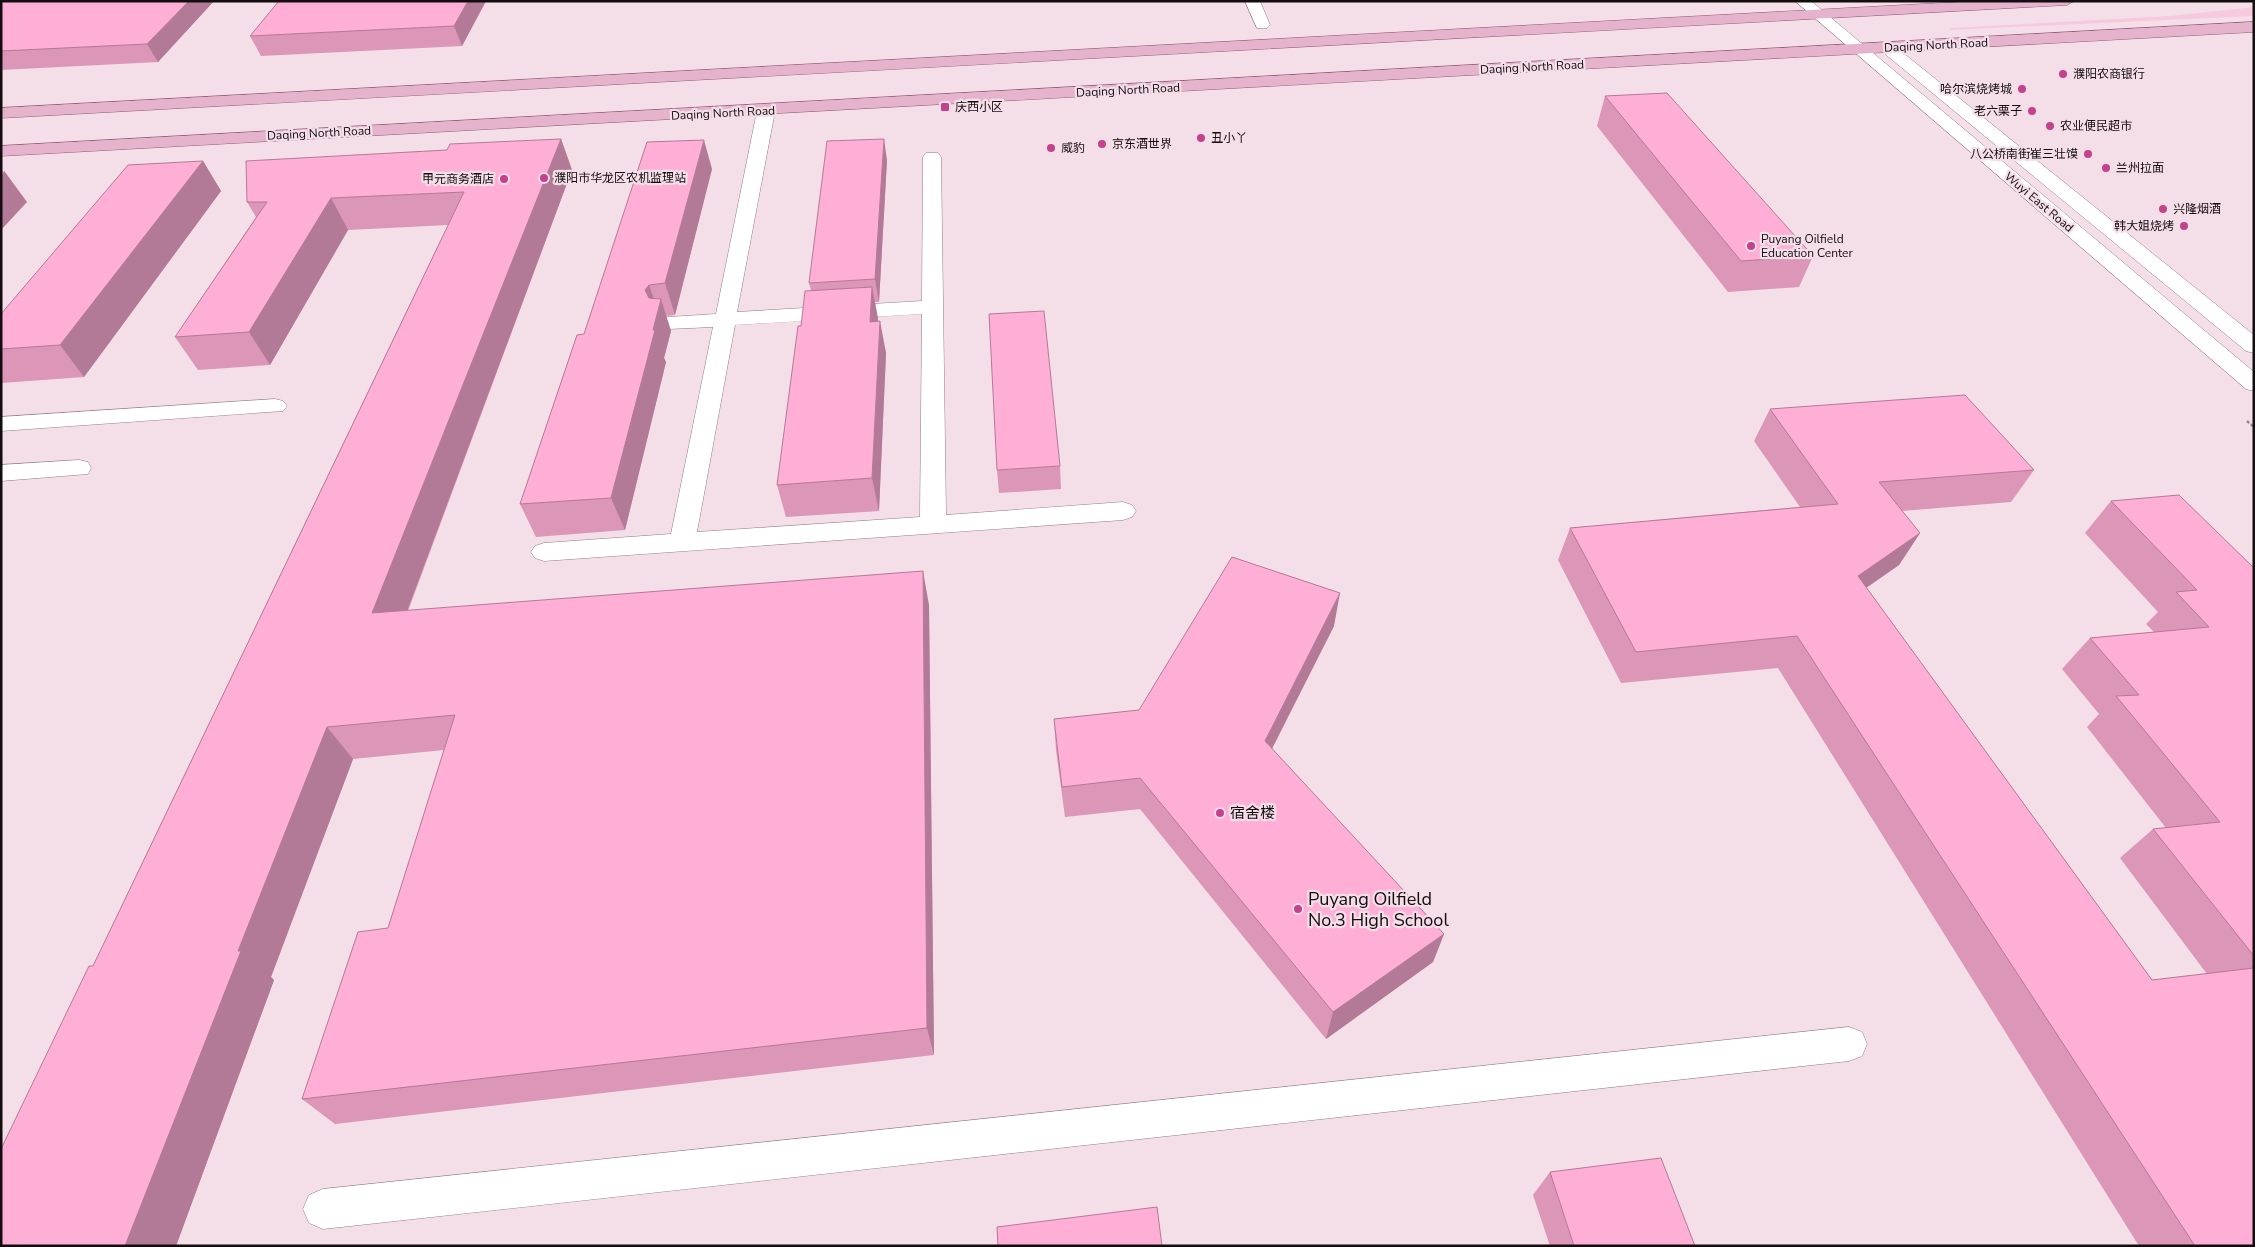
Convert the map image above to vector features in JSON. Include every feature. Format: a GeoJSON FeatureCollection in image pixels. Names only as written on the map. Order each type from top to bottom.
{"type":"FeatureCollection","features":[{"type":"Feature","properties":{"kind":"main road"},"geometry":{"type":"LineString","coordinates":[[1,113],[2068,1]]}},
{"type":"Feature","properties":{"kind":"main road","name":"Daqing North Road"},"geometry":{"type":"LineString","coordinates":[[1,151],[2254,27]]}},
{"type":"Feature","properties":{"kind":"street"},"geometry":{"type":"LineString","coordinates":[[1252,1],[1262,25]]}},
{"type":"Feature","properties":{"kind":"street","name":"Wuyi East Road"},"geometry":{"type":"LineString","coordinates":[[1802,1],[2254,384]]}},
{"type":"Feature","properties":{"kind":"street","name":"Wuyi East Road"},"geometry":{"type":"LineString","coordinates":[[1830,1],[2254,346]]}},
{"type":"Feature","properties":{"kind":"street"},"geometry":{"type":"LineString","coordinates":[[682,542],[766,110]]}},
{"type":"Feature","properties":{"kind":"street"},"geometry":{"type":"LineString","coordinates":[[932,157],[933,524]]}},
{"type":"Feature","properties":{"kind":"street"},"geometry":{"type":"LineString","coordinates":[[668,323],[932,307]]}},
{"type":"Feature","properties":{"kind":"street"},"geometry":{"type":"LineString","coordinates":[[1,424],[275,406]]}},
{"type":"Feature","properties":{"kind":"street"},"geometry":{"type":"LineString","coordinates":[[1,473],[79,468]]}},
{"type":"Feature","properties":{"kind":"street"},"geometry":{"type":"LineString","coordinates":[[544,552],[1123,511]]}},
{"type":"Feature","properties":{"kind":"street"},"geometry":{"type":"LineString","coordinates":[[323,1209],[1849,1044]]}},
{"type":"Feature","properties":{"kind":"shaded area"},"geometry":{"type":"Polygon","coordinates":[[[2254,7],[2253,16],[1949,30],[1952,28],[2171,16],[2254,7]]]}},
{"type":"Feature","properties":{"kind":"building"},"geometry":{"type":"Polygon","coordinates":[[[1,1],[189,1],[147,44],[1,51],[1,1]]]}},
{"type":"Feature","properties":{"kind":"building"},"geometry":{"type":"Polygon","coordinates":[[[279,1],[468,1],[454,26],[250,36],[279,1]]]}},
{"type":"Feature","properties":{"kind":"building"},"geometry":{"type":"Polygon","coordinates":[[[1667,93],[1813,256],[1741,261],[1605,96],[1667,93]]]}},
{"type":"Feature","properties":{"kind":"building"},"geometry":{"type":"Polygon","coordinates":[[[561,139],[372,613],[923,571],[927,1028],[302,1099],[358,932],[388,928],[455,715],[327,727],[238,951],[241,951],[125,1246],[1,1246],[1,1149],[89,966],[93,966],[464,192],[331,198],[249,332],[175,337],[267,202],[247,202],[246,161],[447,150],[450,144],[561,139]]]}},
{"type":"Feature","properties":{"kind":"building"},"geometry":{"type":"Polygon","coordinates":[[[884,139],[875,279],[809,283],[827,141],[884,139]]]}},
{"type":"Feature","properties":{"kind":"building"},"geometry":{"type":"Polygon","coordinates":[[[704,140],[665,283],[649,285],[645,290],[649,298],[661,299],[653,330],[655,330],[611,498],[520,504],[577,335],[584,334],[647,142],[704,140]]]}},
{"type":"Feature","properties":{"kind":"building"},"geometry":{"type":"Polygon","coordinates":[[[203,161],[60,345],[1,349],[1,314],[128,165],[203,161]]]}},
{"type":"Feature","properties":{"kind":"building"},"geometry":{"type":"Polygon","coordinates":[[[872,287],[870,322],[880,321],[872,478],[777,485],[798,326],[801,326],[805,291],[872,287]]]}},
{"type":"Feature","properties":{"kind":"building"},"geometry":{"type":"Polygon","coordinates":[[[1044,311],[1060,466],[997,470],[989,314],[1044,311]]]}},
{"type":"Feature","properties":{"kind":"building"},"geometry":{"type":"Polygon","coordinates":[[[1965,395],[2034,470],[1879,482],[1920,533],[1858,576],[2152,980],[2254,968],[2254,1246],[2195,1246],[1797,636],[1636,652],[1570,528],[1838,504],[1770,409],[1965,395]]]}},
{"type":"Feature","properties":{"kind":"building"},"geometry":{"type":"Polygon","coordinates":[[[2179,495],[2254,568],[2254,956],[2153,829],[2220,822],[2116,696],[2139,695],[2090,638],[2209,627],[2176,592],[2197,590],[2111,501],[2179,495]]]}},
{"type":"Feature","properties":{"kind":"building","name":"宿舍楼"},"geometry":{"type":"Polygon","coordinates":[[[1232,557],[1340,593],[1265,741],[1444,934],[1333,1012],[1140,778],[1062,787],[1054,719],[1139,710],[1232,557]]]}},
{"type":"Feature","properties":{"kind":"building"},"geometry":{"type":"Polygon","coordinates":[[[1661,1158],[1695,1246],[1574,1246],[1550,1172],[1661,1158]]]}},
{"type":"Feature","properties":{"kind":"building"},"geometry":{"type":"Polygon","coordinates":[[[1157,1207],[1162,1246],[998,1246],[997,1227],[1157,1207]]]}},
{"type":"Feature","properties":{"kind":"place","name":"濮阳农商银行"},"geometry":{"type":"Point","coordinates":[2063,74]}},
{"type":"Feature","properties":{"kind":"place","name":"哈尔滨烧烤城"},"geometry":{"type":"Point","coordinates":[2022,89]}},
{"type":"Feature","properties":{"kind":"place","name":"庆西小区"},"geometry":{"type":"Point","coordinates":[945,107]}},
{"type":"Feature","properties":{"kind":"place","name":"老六栗子"},"geometry":{"type":"Point","coordinates":[2032,111]}},
{"type":"Feature","properties":{"kind":"place","name":"农业便民超市"},"geometry":{"type":"Point","coordinates":[2050,126]}},
{"type":"Feature","properties":{"kind":"place","name":"丑小丫"},"geometry":{"type":"Point","coordinates":[1201,138]}},
{"type":"Feature","properties":{"kind":"place","name":"京东酒世界"},"geometry":{"type":"Point","coordinates":[1102,144]}},
{"type":"Feature","properties":{"kind":"place","name":"威豹"},"geometry":{"type":"Point","coordinates":[1051,148]}},
{"type":"Feature","properties":{"kind":"place","name":"八公桥南街崔三壮馍"},"geometry":{"type":"Point","coordinates":[2088,154]}},
{"type":"Feature","properties":{"kind":"place","name":"兰州拉面"},"geometry":{"type":"Point","coordinates":[2106,168]}},
{"type":"Feature","properties":{"kind":"place","name":"濮阳市华龙区农机监理站"},"geometry":{"type":"Point","coordinates":[544,178]}},
{"type":"Feature","properties":{"kind":"place","name":"甲元商务酒店"},"geometry":{"type":"Point","coordinates":[504,179]}},
{"type":"Feature","properties":{"kind":"place","name":"兴隆烟酒"},"geometry":{"type":"Point","coordinates":[2163,209]}},
{"type":"Feature","properties":{"kind":"place","name":"韩大姐烧烤"},"geometry":{"type":"Point","coordinates":[2184,226]}},
{"type":"Feature","properties":{"kind":"place","name":"Puyang Oilfield Education Center"},"geometry":{"type":"Point","coordinates":[1751,246]}},
{"type":"Feature","properties":{"kind":"place","name":"宿舍楼"},"geometry":{"type":"Point","coordinates":[1220,813]}},
{"type":"Feature","properties":{"kind":"place","name":"Puyang Oilfield No.3 High School"},"geometry":{"type":"Point","coordinates":[1298,909]}}]}
